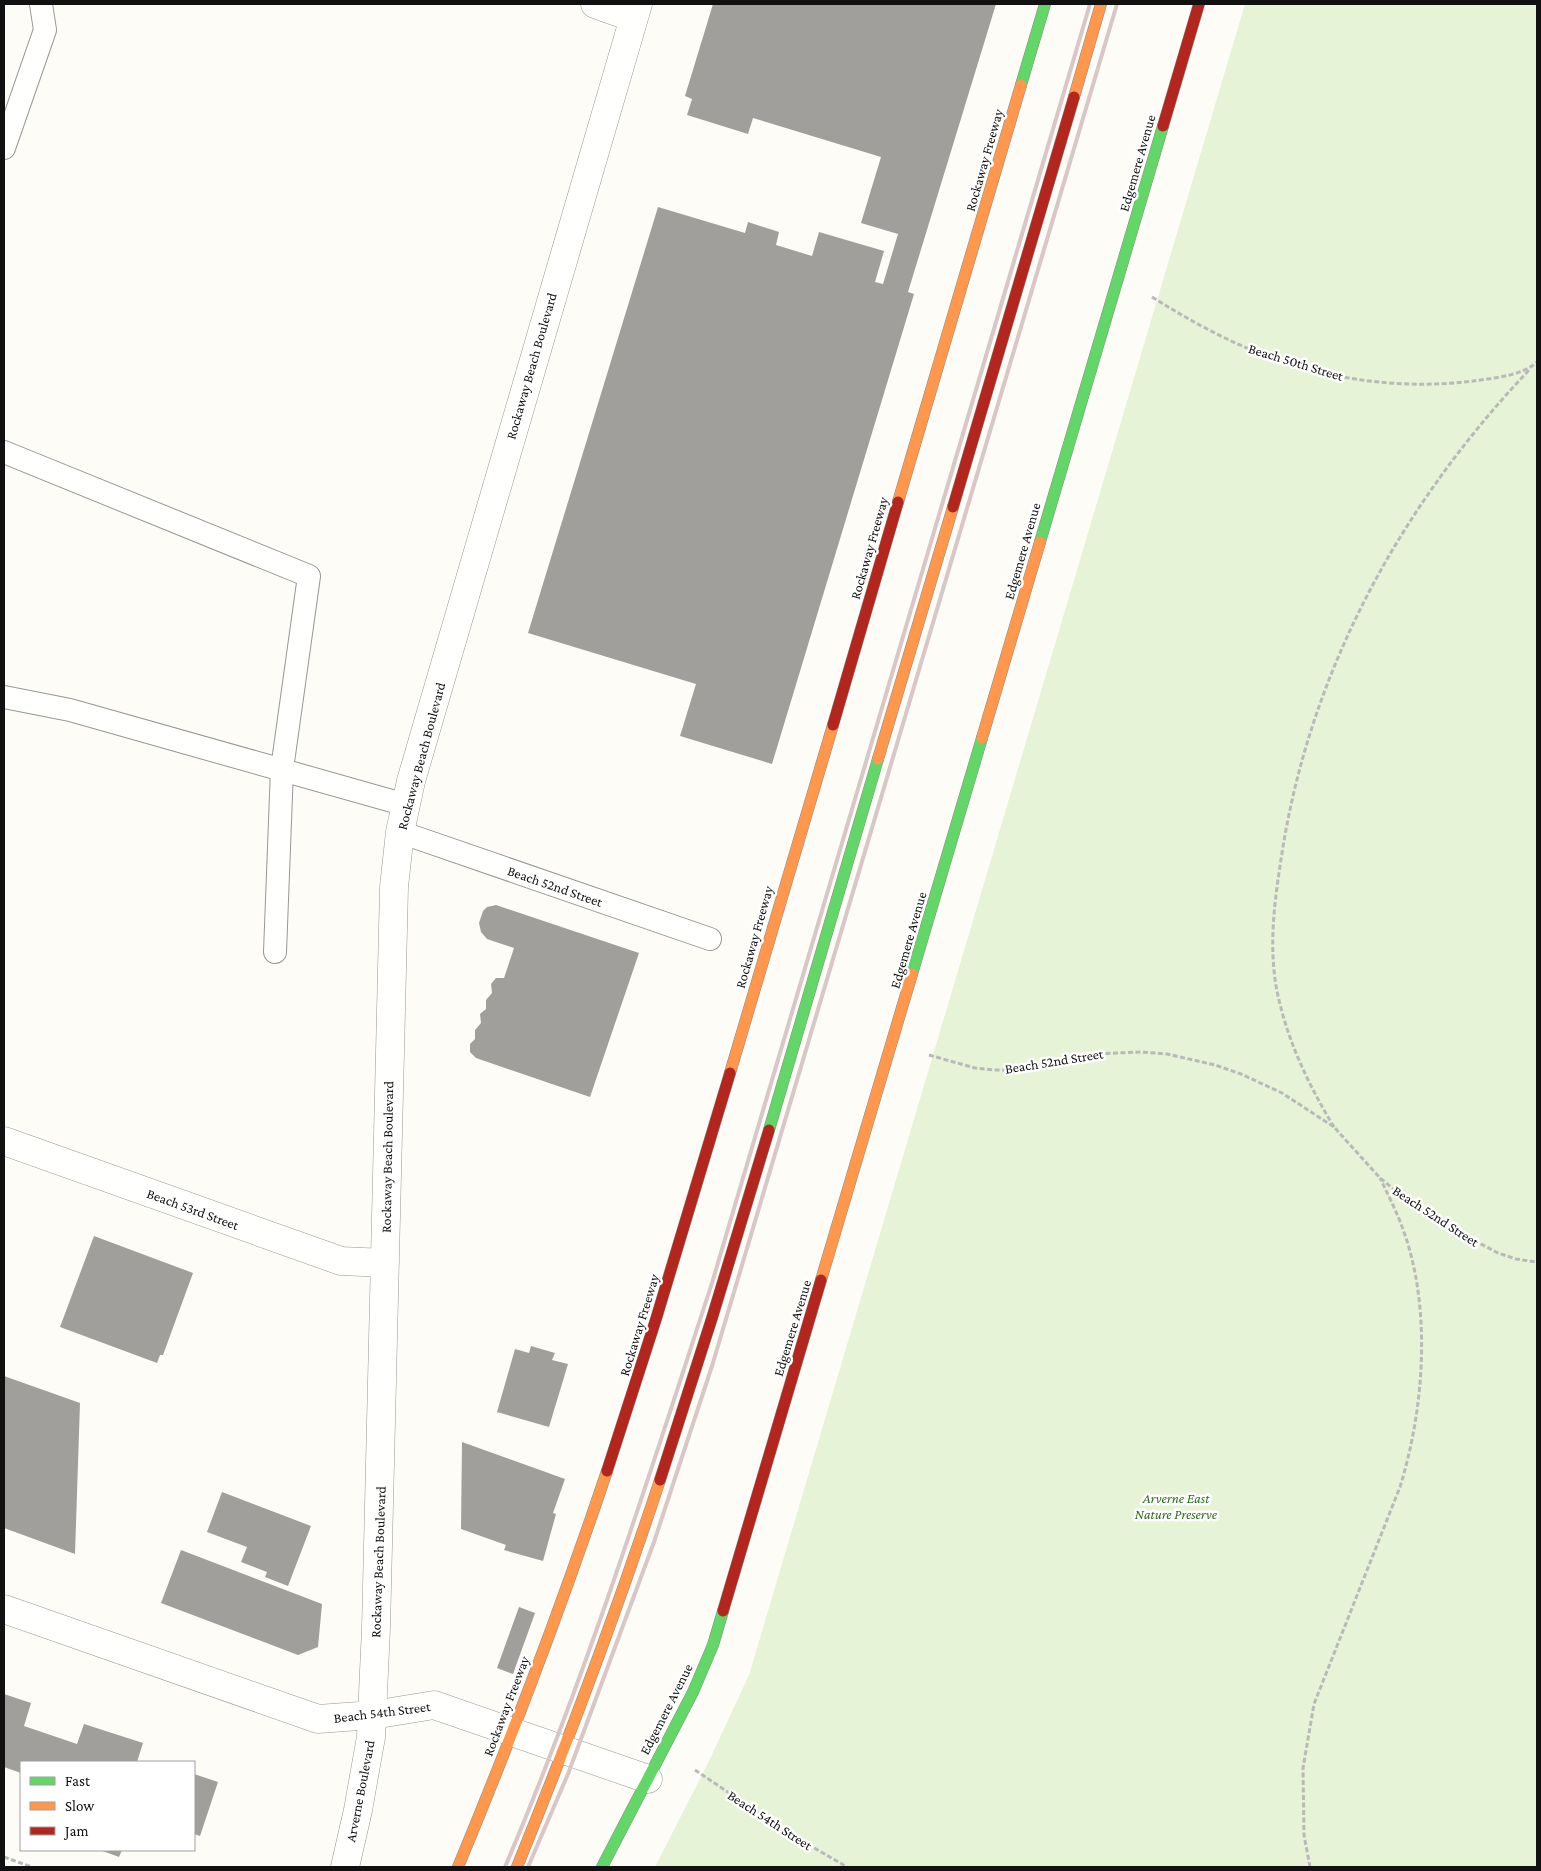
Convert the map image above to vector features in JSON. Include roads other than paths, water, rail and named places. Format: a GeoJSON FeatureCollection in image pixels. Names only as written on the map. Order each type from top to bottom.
{"type":"FeatureCollection","features":[{"type":"Feature","properties":{"kind":"street"},"geometry":{"type":"LineString","coordinates":[[595,4],[636,11]]}},
{"type":"Feature","properties":{"kind":"street","name":"Rockaway Freeway"},"geometry":{"type":"LineString","coordinates":[[458,1867],[513,1732],[587,1531],[650,1339],[1045,4]]}},
{"type":"Feature","properties":{"kind":"street"},"geometry":{"type":"LineString","coordinates":[[516,1867],[564,1750],[619,1605],[712,1324],[1102,4]]}},
{"type":"Feature","properties":{"kind":"street","name":"Edgemere Avenue"},"geometry":{"type":"LineString","coordinates":[[602,1867],[704,1669],[720,1624],[1199,4]]}},
{"type":"Feature","properties":{"kind":"street","name":"Rockaway Beach Boulevard"},"geometry":{"type":"LineString","coordinates":[[372,1715],[394,887],[400,832],[414,772],[503,460],[636,11]]}},
{"type":"Feature","properties":{"kind":"street","name":"Beach 53rd Street"},"geometry":{"type":"LineString","coordinates":[[4,1141],[341,1262],[385,1263]]}},
{"type":"Feature","properties":{"kind":"street","name":"Beach 54th Street"},"geometry":{"type":"LineString","coordinates":[[4,1609],[318,1720],[372,1715],[434,1705],[648,1779]]}},
{"type":"Feature","properties":{"kind":"street","name":"Arverne Boulevard"},"geometry":{"type":"LineString","coordinates":[[345,1867],[364,1782],[372,1715]]}},
{"type":"Feature","properties":{"kind":"lane"},"geometry":{"type":"LineString","coordinates":[[4,148],[45,30],[41,4]]}},
{"type":"Feature","properties":{"kind":"lane"},"geometry":{"type":"LineString","coordinates":[[4,452],[309,576],[282,769],[275,952]]}},
{"type":"Feature","properties":{"kind":"lane"},"geometry":{"type":"LineString","coordinates":[[4,697],[70,710],[406,805]]}},
{"type":"Feature","properties":{"kind":"lane","name":"Beach 52nd Street"},"geometry":{"type":"LineString","coordinates":[[400,832],[710,939]]}},
{"type":"Feature","properties":{"kind":"railway"},"geometry":{"type":"LineString","coordinates":[[505,1867],[563,1723],[615,1577],[712,1283],[1090,4]]}},
{"type":"Feature","properties":{"kind":"railway"},"geometry":{"type":"LineString","coordinates":[[528,1867],[568,1774],[654,1542],[712,1366],[1117,4]]}},
{"type":"Feature","properties":{"kind":"park label","name":"Arverne East Nature Preserve"},"geometry":{"type":"Point","coordinates":[1176,1506]}}]}
